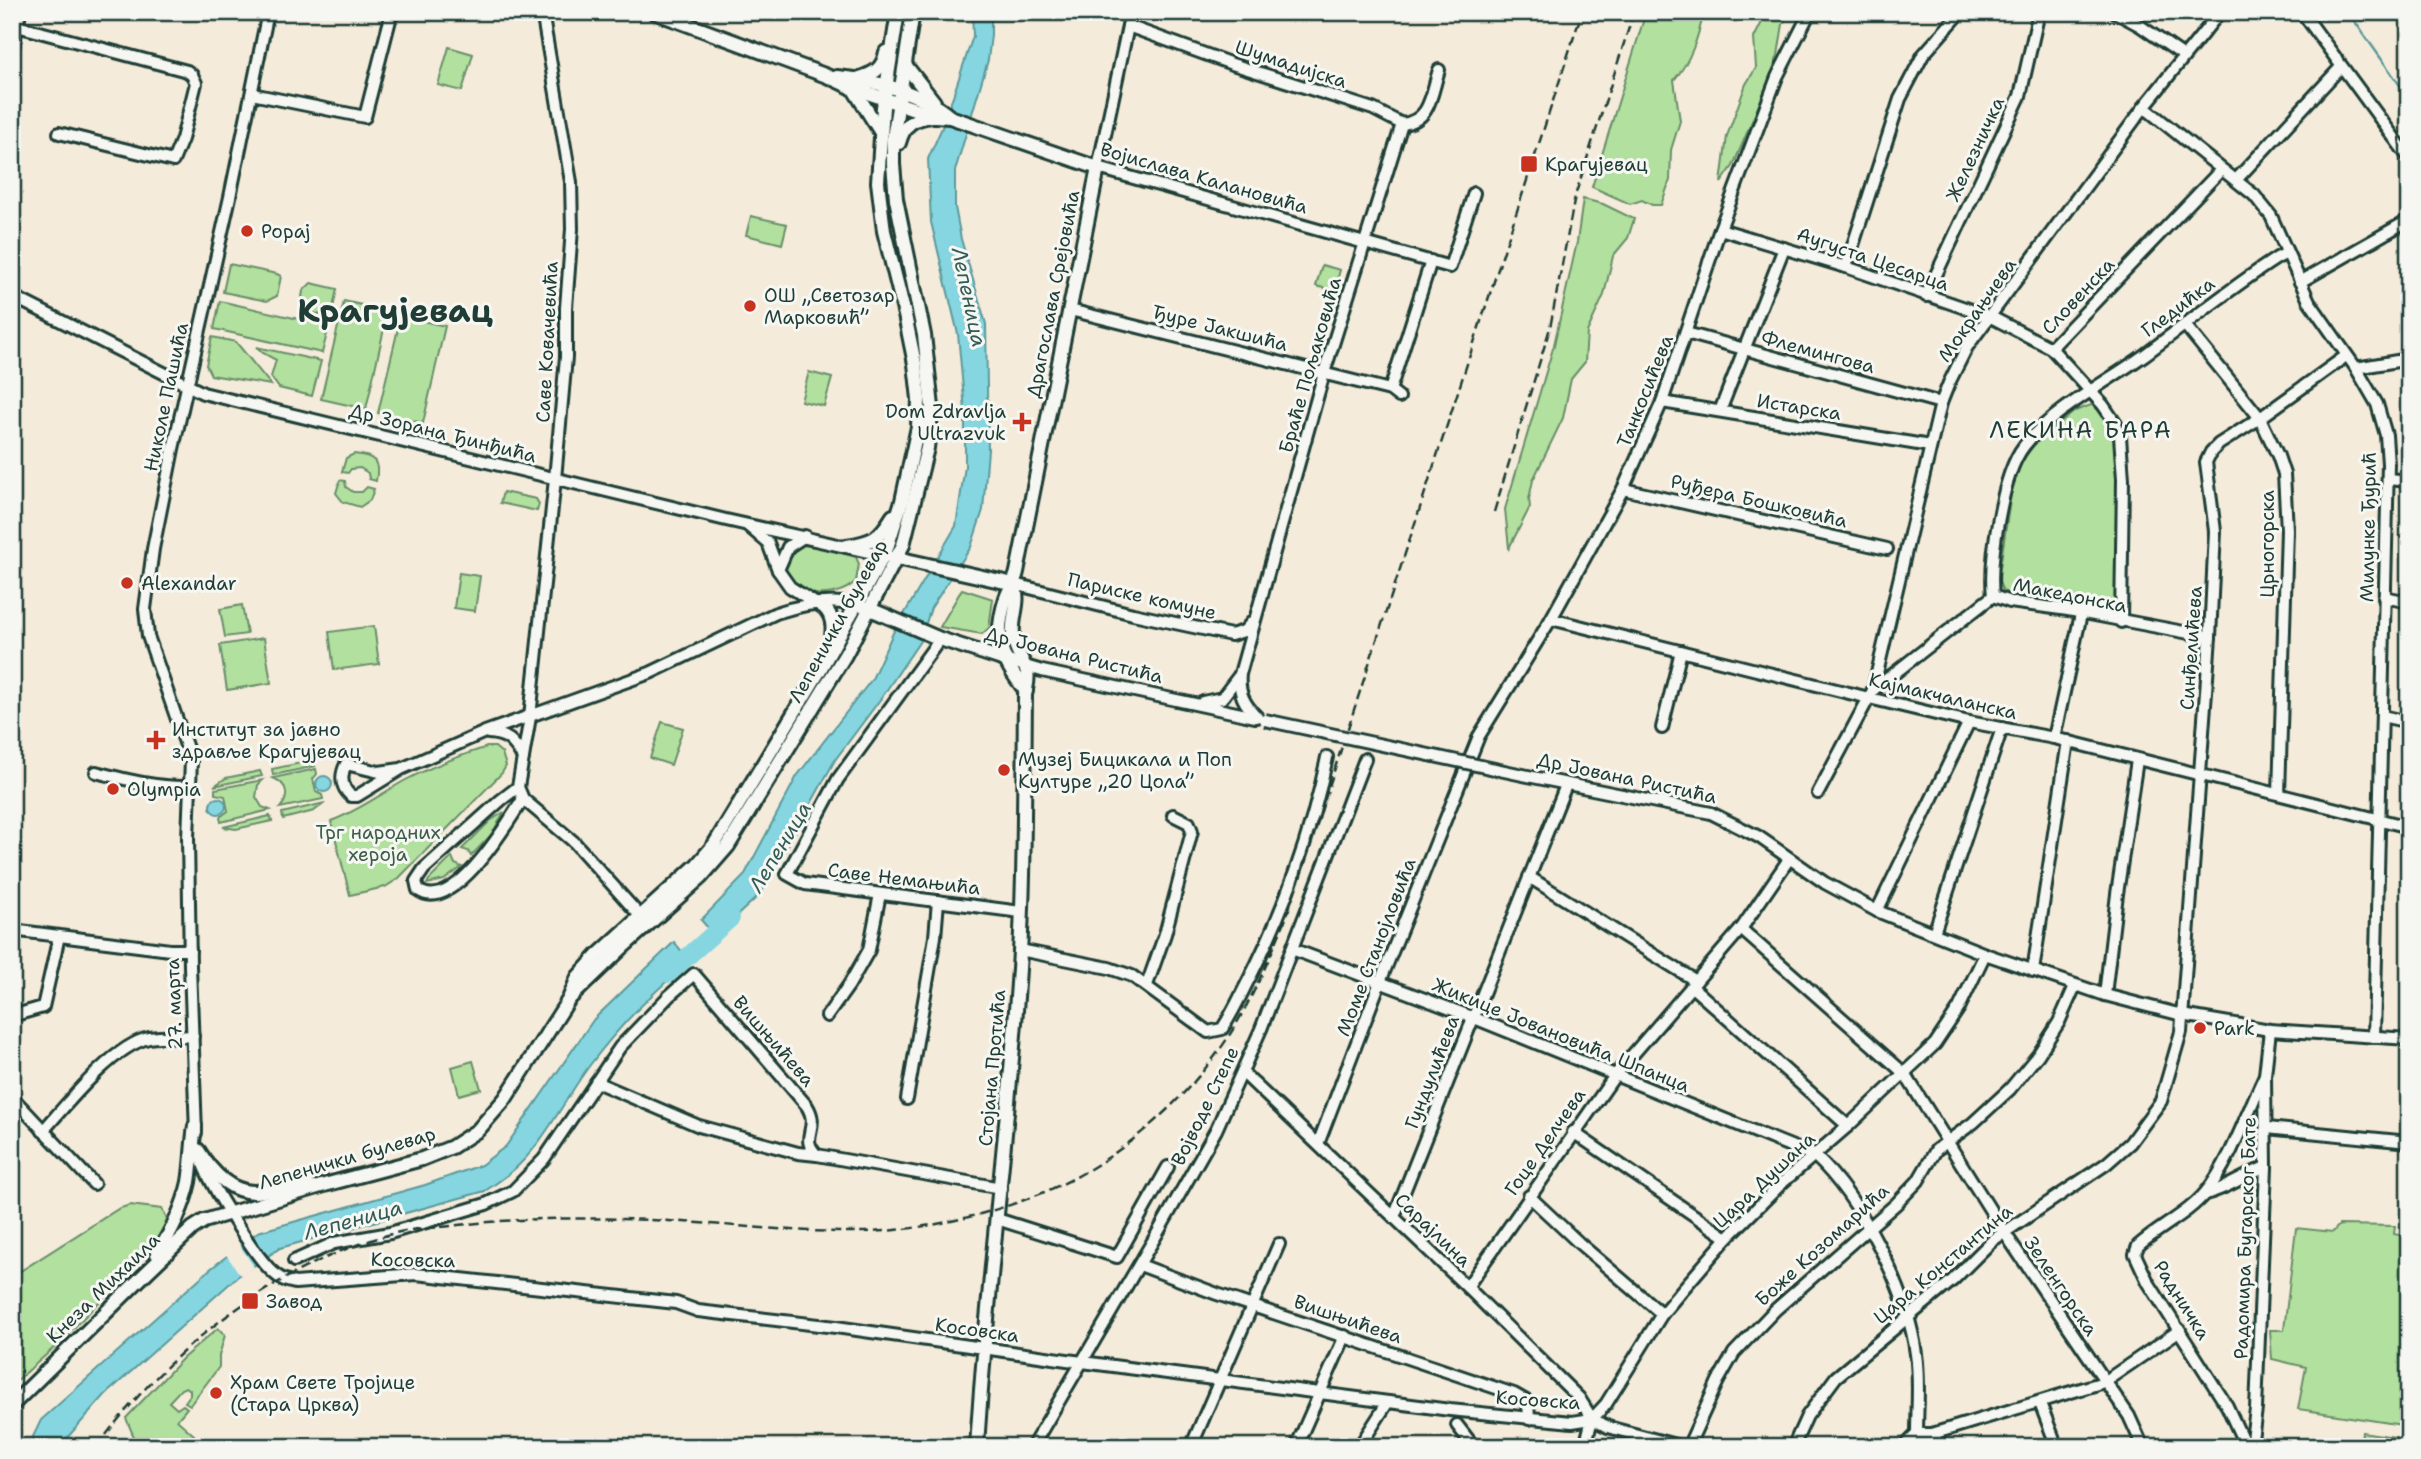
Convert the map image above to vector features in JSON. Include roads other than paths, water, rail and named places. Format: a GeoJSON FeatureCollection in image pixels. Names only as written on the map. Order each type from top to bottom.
{"type":"FeatureCollection","features":[{"type":"Feature","properties":{"kind":"main road","name":"Војислава Калановића"},"geometry":{"type":"LineString","coordinates":[[654,12],[827,76],[885,92],[1098,168]]}},
{"type":"Feature","properties":{"kind":"main road","name":"Лепенички булевар"},"geometry":{"type":"LineString","coordinates":[[230,1212],[443,1152],[483,1125],[505,1099],[569,999],[578,976],[697,865],[720,836],[857,603],[883,555],[902,500],[915,442],[919,399],[910,335],[884,230],[878,182],[880,131],[898,12]]}},
{"type":"Feature","properties":{"kind":"main road","name":"Лепенички булевар"},"geometry":{"type":"LineString","coordinates":[[569,999],[720,857],[845,655],[903,545],[927,448],[932,407],[924,335],[895,199],[893,164],[893,139],[913,12]]}},
{"type":"Feature","properties":{"kind":"main road"},"geometry":{"type":"LineString","coordinates":[[880,131],[855,83],[882,66],[896,29]]}},
{"type":"Feature","properties":{"kind":"main road"},"geometry":{"type":"LineString","coordinates":[[893,164],[905,126],[913,120],[937,112],[906,66]]}},
{"type":"Feature","properties":{"kind":"main road","name":"Драгослава Срејовића"},"geometry":{"type":"LineString","coordinates":[[1026,691],[1005,660],[999,643],[1000,625],[1006,597],[1014,584],[1098,168]]}},
{"type":"Feature","properties":{"kind":"main road"},"geometry":{"type":"LineString","coordinates":[[847,546],[866,543],[877,537],[902,500]]}},
{"type":"Feature","properties":{"kind":"main road"},"geometry":{"type":"LineString","coordinates":[[897,558],[1014,584]]}},
{"type":"Feature","properties":{"kind":"main road","name":"Драгослава Срејовића"},"geometry":{"type":"LineString","coordinates":[[1014,584],[1018,597],[1012,628],[1014,646],[1024,666],[1028,681],[1026,691]]}},
{"type":"Feature","properties":{"kind":"main road"},"geometry":{"type":"LineString","coordinates":[[819,604],[828,611],[831,618],[833,633],[830,650]]}},
{"type":"Feature","properties":{"kind":"main road","name":"Др Јована Ристића"},"geometry":{"type":"LineString","coordinates":[[870,608],[937,637],[1005,660]]}},
{"type":"Feature","properties":{"kind":"main road"},"geometry":{"type":"LineString","coordinates":[[976,652],[999,643],[1012,628]]}},
{"type":"Feature","properties":{"kind":"main road","name":"Стојана Протића"},"geometry":{"type":"LineString","coordinates":[[977,1447],[983,1348],[1001,1188],[1020,950],[1026,691]]}},
{"type":"Feature","properties":{"kind":"main road"},"geometry":{"type":"LineString","coordinates":[[147,1272],[175,1227],[183,1205],[189,1180],[195,1126]]}},
{"type":"Feature","properties":{"kind":"main road"},"geometry":{"type":"LineString","coordinates":[[198,1150],[223,1181],[248,1192],[302,1184],[328,1184]]}},
{"type":"Feature","properties":{"kind":"main road","name":"Кнеза Михаила"},"geometry":{"type":"LineString","coordinates":[[13,1403],[193,1228],[230,1212]]}},
{"type":"Feature","properties":{"kind":"street"},"geometry":{"type":"LineString","coordinates":[[12,53],[20,12]]}},
{"type":"Feature","properties":{"kind":"street","name":"Николе Пашића"},"geometry":{"type":"LineString","coordinates":[[190,788],[189,750],[151,645],[145,609],[161,507],[268,12]]}},
{"type":"Feature","properties":{"kind":"street"},"geometry":{"type":"LineString","coordinates":[[252,94],[365,117],[391,12]]}},
{"type":"Feature","properties":{"kind":"street","name":"Саве Ковачевића"},"geometry":{"type":"LineString","coordinates":[[530,717],[566,357],[572,206],[542,12]]}},
{"type":"Feature","properties":{"kind":"street","name":"Драгослава Срејовића"},"geometry":{"type":"LineString","coordinates":[[1098,168],[1131,12]]}},
{"type":"Feature","properties":{"kind":"street","name":"Танкосићева"},"geometry":{"type":"LineString","coordinates":[[1467,762],[1488,720],[1551,619],[1623,489],[1662,402],[1720,229],[1777,77],[1810,12]]}},
{"type":"Feature","properties":{"kind":"street"},"geometry":{"type":"LineString","coordinates":[[1846,267],[1900,99],[1923,55],[1961,12]]}},
{"type":"Feature","properties":{"kind":"street","name":"Железничка"},"geometry":{"type":"LineString","coordinates":[[1926,296],[2020,96],[2039,12]]}},
{"type":"Feature","properties":{"kind":"street"},"geometry":{"type":"LineString","coordinates":[[2115,12],[2184,56]]}},
{"type":"Feature","properties":{"kind":"street","name":"Мокрањчева"},"geometry":{"type":"LineString","coordinates":[[1818,793],[1871,694],[1941,403],[1956,366],[1967,347],[2144,107],[2220,12]]}},
{"type":"Feature","properties":{"kind":"street"},"geometry":{"type":"LineString","coordinates":[[2302,12],[2409,158]]}},
{"type":"Feature","properties":{"kind":"street"},"geometry":{"type":"LineString","coordinates":[[17,26],[187,71],[196,83],[173,161],[59,133]]}},
{"type":"Feature","properties":{"kind":"street","name":"Шумадијска"},"geometry":{"type":"LineString","coordinates":[[1128,26],[1232,64],[1373,109],[1402,124]]}},
{"type":"Feature","properties":{"kind":"street"},"geometry":{"type":"LineString","coordinates":[[2236,180],[2341,67]]}},
{"type":"Feature","properties":{"kind":"street"},"geometry":{"type":"LineString","coordinates":[[1402,124],[1413,122],[1426,111],[1439,71]]}},
{"type":"Feature","properties":{"kind":"street","name":"Милунке Ђурић"},"geometry":{"type":"LineString","coordinates":[[2144,107],[2255,195],[2276,225],[2314,308],[2356,368],[2381,415],[2388,448],[2388,479],[2374,1037]]}},
{"type":"Feature","properties":{"kind":"street","name":"Браће Пољаковића"},"geometry":{"type":"LineString","coordinates":[[1240,674],[1324,373],[1402,124]]}},
{"type":"Feature","properties":{"kind":"street","name":"Војислава Калановића"},"geometry":{"type":"LineString","coordinates":[[1098,168],[1450,267],[1474,192]]}},
{"type":"Feature","properties":{"kind":"street","name":"Словенска"},"geometry":{"type":"LineString","coordinates":[[2121,622],[2122,446],[2116,424],[2091,391],[2051,348],[2221,170]]}},
{"type":"Feature","properties":{"kind":"street"},"geometry":{"type":"LineString","coordinates":[[2300,282],[2409,220]]}},
{"type":"Feature","properties":{"kind":"street","name":"Аугуста Цесарца"},"geometry":{"type":"LineString","coordinates":[[1720,229],[1846,267],[1991,317],[2051,348]]}},
{"type":"Feature","properties":{"kind":"street"},"geometry":{"type":"LineString","coordinates":[[1720,411],[1784,247]]}},
{"type":"Feature","properties":{"kind":"street","name":"Гледићка"},"geometry":{"type":"LineString","coordinates":[[2091,391],[2185,325],[2241,281],[2287,253]]}},
{"type":"Feature","properties":{"kind":"street","name":"Ђуре Јакшића"},"geometry":{"type":"LineString","coordinates":[[1070,310],[1394,393],[1432,261]]}},
{"type":"Feature","properties":{"kind":"street","name":"Др Зорана Ђинђића"},"geometry":{"type":"LineString","coordinates":[[12,296],[187,385],[224,400],[897,558]]}},
{"type":"Feature","properties":{"kind":"street","name":"Црногорска"},"geometry":{"type":"LineString","coordinates":[[2185,325],[2260,418],[2284,474],[2286,503],[2279,794]]}},
{"type":"Feature","properties":{"kind":"street","name":"Флемингова"},"geometry":{"type":"LineString","coordinates":[[1686,333],[1941,403]]}},
{"type":"Feature","properties":{"kind":"street","name":"Синђелићева"},"geometry":{"type":"LineString","coordinates":[[2182,1015],[2216,531],[2206,462],[2219,444],[2346,356]]}},
{"type":"Feature","properties":{"kind":"street"},"geometry":{"type":"LineString","coordinates":[[2356,368],[2409,359]]}},
{"type":"Feature","properties":{"kind":"street"},"geometry":{"type":"LineString","coordinates":[[1993,596],[1991,579],[2006,481],[2015,460],[2042,428],[2091,391]]}},
{"type":"Feature","properties":{"kind":"street","name":"Истарска"},"geometry":{"type":"LineString","coordinates":[[1662,402],[1930,446]]}},
{"type":"Feature","properties":{"kind":"street"},"geometry":{"type":"LineString","coordinates":[[2388,479],[2409,481]]}},
{"type":"Feature","properties":{"kind":"street","name":"Руђера Бошковића"},"geometry":{"type":"LineString","coordinates":[[1623,489],[1887,549]]}},
{"type":"Feature","properties":{"kind":"street"},"geometry":{"type":"LineString","coordinates":[[745,524],[768,543],[778,570],[790,587],[819,604]]}},
{"type":"Feature","properties":{"kind":"street"},"geometry":{"type":"LineString","coordinates":[[778,570],[788,547],[805,536]]}},
{"type":"Feature","properties":{"kind":"street","name":"Париске комуне"},"geometry":{"type":"LineString","coordinates":[[1014,584],[1231,635],[1248,628],[1255,618]]}},
{"type":"Feature","properties":{"kind":"street","name":"Македонска"},"geometry":{"type":"LineString","coordinates":[[1871,694],[1993,596],[2010,602],[2210,637]]}},
{"type":"Feature","properties":{"kind":"street"},"geometry":{"type":"LineString","coordinates":[[2384,597],[2409,602]]}},
{"type":"Feature","properties":{"kind":"street"},"geometry":{"type":"LineString","coordinates":[[401,769],[379,772],[346,765],[341,778],[346,791],[351,796],[357,796],[401,769],[485,732],[650,673],[796,606],[857,603],[870,608]]}},
{"type":"Feature","properties":{"kind":"street"},"geometry":{"type":"LineString","coordinates":[[2054,738],[2081,614]]}},
{"type":"Feature","properties":{"kind":"street","name":"Кајмакчаланска"},"geometry":{"type":"LineString","coordinates":[[1551,619],[1871,694],[1969,722],[2068,741],[2409,827]]}},
{"type":"Feature","properties":{"kind":"street"},"geometry":{"type":"LineString","coordinates":[[1231,635],[1240,646],[1244,658]]}},
{"type":"Feature","properties":{"kind":"street","name":"Саве Немањића"},"geometry":{"type":"LineString","coordinates":[[937,637],[838,779],[787,871],[789,876],[805,884],[1021,912]]}},
{"type":"Feature","properties":{"kind":"street"},"geometry":{"type":"LineString","coordinates":[[1662,728],[1681,651]]}},
{"type":"Feature","properties":{"kind":"street","name":"Др Јована Ристића"},"geometry":{"type":"LineString","coordinates":[[1005,660],[1566,785],[1711,813],[1759,837],[1825,883],[1877,911],[2075,986],[2182,1015],[2270,1030],[2409,1040]]}},
{"type":"Feature","properties":{"kind":"street"},"geometry":{"type":"LineString","coordinates":[[1192,702],[1219,700],[1227,694],[1240,674]]}},
{"type":"Feature","properties":{"kind":"street"},"geometry":{"type":"LineString","coordinates":[[1240,674],[1239,689],[1243,702],[1261,718]]}},
{"type":"Feature","properties":{"kind":"street"},"geometry":{"type":"LineString","coordinates":[[2382,716],[2409,722]]}},
{"type":"Feature","properties":{"kind":"street"},"geometry":{"type":"LineString","coordinates":[[530,717],[518,787],[523,799],[574,842],[641,917]]}},
{"type":"Feature","properties":{"kind":"street"},"geometry":{"type":"LineString","coordinates":[[1877,911],[1969,722]]}},
{"type":"Feature","properties":{"kind":"street"},"geometry":{"type":"LineString","coordinates":[[1934,933],[2002,728]]}},
{"type":"Feature","properties":{"kind":"street"},"geometry":{"type":"LineString","coordinates":[[485,732],[506,737],[515,743],[523,758]]}},
{"type":"Feature","properties":{"kind":"street"},"geometry":{"type":"LineString","coordinates":[[2033,971],[2068,741]]}},
{"type":"Feature","properties":{"kind":"street","name":"Војводе Степе"},"geometry":{"type":"LineString","coordinates":[[1147,985],[1208,1032],[1218,1032],[1226,1023],[1261,957],[1292,883],[1327,757]]}},
{"type":"Feature","properties":{"kind":"street","name":"Војводе Степе"},"geometry":{"type":"LineString","coordinates":[[1031,1447],[1199,1161],[1243,1073],[1365,759]]}},
{"type":"Feature","properties":{"kind":"street"},"geometry":{"type":"LineString","coordinates":[[2105,995],[2137,760]]}},
{"type":"Feature","properties":{"kind":"street","name":"Моме Станојловића"},"geometry":{"type":"LineString","coordinates":[[1318,1144],[1467,762]]}},
{"type":"Feature","properties":{"kind":"street"},"geometry":{"type":"LineString","coordinates":[[96,772],[161,786],[190,788]]}},
{"type":"Feature","properties":{"kind":"street","name":"Гундулићева"},"geometry":{"type":"LineString","coordinates":[[1394,1217],[1566,785]]}},
{"type":"Feature","properties":{"kind":"street"},"geometry":{"type":"LineString","coordinates":[[518,787],[424,869],[416,881],[418,890],[426,894],[440,892],[465,876],[495,844],[523,799]]}},
{"type":"Feature","properties":{"kind":"street","name":"27. марта"},"geometry":{"type":"LineString","coordinates":[[190,788],[190,950],[198,1150],[207,1174],[268,1267]]}},
{"type":"Feature","properties":{"kind":"street"},"geometry":{"type":"LineString","coordinates":[[1020,950],[1124,972],[1147,985],[1160,951],[1192,831],[1189,822],[1173,815]]}},
{"type":"Feature","properties":{"kind":"street","name":"Гоце Делчева"},"geometry":{"type":"LineString","coordinates":[[1467,1287],[1616,1074],[1741,929],[1790,859]]}},
{"type":"Feature","properties":{"kind":"street"},"geometry":{"type":"LineString","coordinates":[[1528,877],[1694,983],[1848,1126]]}},
{"type":"Feature","properties":{"kind":"street"},"geometry":{"type":"LineString","coordinates":[[827,1016],[869,950],[880,894]]}},
{"type":"Feature","properties":{"kind":"street"},"geometry":{"type":"LineString","coordinates":[[906,1099],[939,901]]}},
{"type":"Feature","properties":{"kind":"street","name":"Зеленгорска"},"geometry":{"type":"LineString","coordinates":[[1741,929],[1905,1074],[2004,1232],[2129,1416],[2143,1447]]}},
{"type":"Feature","properties":{"kind":"street"},"geometry":{"type":"LineString","coordinates":[[12,930],[170,950],[190,950]]}},
{"type":"Feature","properties":{"kind":"street"},"geometry":{"type":"LineString","coordinates":[[12,1016],[43,1007],[60,936]]}},
{"type":"Feature","properties":{"kind":"street","name":"Жикице Јовановића Шпанца"},"geometry":{"type":"LineString","coordinates":[[1292,949],[1472,1017],[1681,1103],[1799,1147],[1815,1156]]}},
{"type":"Feature","properties":{"kind":"street","name":"Цара Душана"},"geometry":{"type":"LineString","coordinates":[[1585,1447],[1592,1419],[1606,1404],[1662,1314],[1727,1238],[1782,1183],[1905,1074],[1943,1034],[1985,954]]}},
{"type":"Feature","properties":{"kind":"street","name":"Вишњићева"},"geometry":{"type":"LineString","coordinates":[[596,1082],[626,1040],[694,974],[807,1106],[813,1123],[809,1145],[817,1155]]}},
{"type":"Feature","properties":{"kind":"street","name":"Боже Козомарића"},"geometry":{"type":"LineString","coordinates":[[1689,1447],[1718,1381],[1734,1353],[1775,1310],[1870,1229],[1918,1181],[1936,1150],[1973,1123],[2010,1089],[2038,1055],[2059,1022],[2075,986]]}},
{"type":"Feature","properties":{"kind":"street","name":"Цара Константина"},"geometry":{"type":"LineString","coordinates":[[1793,1447],[1808,1416],[1836,1377],[1953,1280],[2004,1232],[2106,1164],[2130,1143],[2161,1101],[2168,1084],[2181,1032],[2182,1015]]}},
{"type":"Feature","properties":{"kind":"street","name":"Радомира Бугарског Бате"},"geometry":{"type":"LineString","coordinates":[[2249,1447],[2256,1409],[2266,1167],[2265,1075],[2270,1030]]}},
{"type":"Feature","properties":{"kind":"street"},"geometry":{"type":"LineString","coordinates":[[43,1131],[93,1076],[132,1046],[147,1038],[193,1036]]}},
{"type":"Feature","properties":{"kind":"street","name":"Сарајлина"},"geometry":{"type":"LineString","coordinates":[[1243,1073],[1579,1398],[1592,1419]]}},
{"type":"Feature","properties":{"kind":"street","name":"Радничка"},"geometry":{"type":"LineString","coordinates":[[2205,1194],[2232,1148],[2265,1075]]}},
{"type":"Feature","properties":{"kind":"street"},"geometry":{"type":"LineString","coordinates":[[294,1261],[334,1243],[390,1233],[486,1205],[507,1195],[544,1159],[596,1082],[699,1126],[798,1153],[1001,1188]]}},
{"type":"Feature","properties":{"kind":"street"},"geometry":{"type":"LineString","coordinates":[[12,1097],[94,1184]]}},
{"type":"Feature","properties":{"kind":"street"},"geometry":{"type":"LineString","coordinates":[[2267,1128],[2409,1142]]}},
{"type":"Feature","properties":{"kind":"street"},"geometry":{"type":"LineString","coordinates":[[1573,1132],[1727,1238]]}},
{"type":"Feature","properties":{"kind":"street"},"geometry":{"type":"LineString","coordinates":[[1815,1156],[1841,1186],[1870,1229],[1897,1282],[1916,1353],[1917,1434]]}},
{"type":"Feature","properties":{"kind":"street"},"geometry":{"type":"LineString","coordinates":[[997,1219],[1117,1258],[1168,1167]]}},
{"type":"Feature","properties":{"kind":"street","name":"Радничка"},"geometry":{"type":"LineString","coordinates":[[2249,1447],[2227,1406],[2148,1282],[2135,1254],[2142,1242],[2205,1194],[2225,1188],[2266,1167]]}},
{"type":"Feature","properties":{"kind":"street"},"geometry":{"type":"LineString","coordinates":[[1529,1196],[1662,1314]]}},
{"type":"Feature","properties":{"kind":"street"},"geometry":{"type":"LineString","coordinates":[[1191,1447],[1279,1244]]}},
{"type":"Feature","properties":{"kind":"street","name":"Вишњићева"},"geometry":{"type":"LineString","coordinates":[[1140,1265],[1193,1286],[1524,1398],[1528,1404],[1529,1419]]}},
{"type":"Feature","properties":{"kind":"street","name":"Косовска"},"geometry":{"type":"LineString","coordinates":[[268,1267],[283,1280],[295,1283],[405,1274],[491,1281],[676,1303],[698,1311],[836,1327],[1320,1394],[1529,1419],[1572,1422],[1592,1419],[1608,1427],[1683,1447]]}},
{"type":"Feature","properties":{"kind":"street"},"geometry":{"type":"LineString","coordinates":[[1904,1447],[1917,1434],[1932,1434],[2104,1382],[2180,1330]]}},
{"type":"Feature","properties":{"kind":"street"},"geometry":{"type":"LineString","coordinates":[[1296,1447],[1345,1336]]}},
{"type":"Feature","properties":{"kind":"street"},"geometry":{"type":"LineString","coordinates":[[1359,1447],[1388,1402]]}},
{"type":"Feature","properties":{"kind":"street"},"geometry":{"type":"LineString","coordinates":[[2039,1403],[2057,1447]]}},
{"type":"Feature","properties":{"kind":"street"},"geometry":{"type":"LineString","coordinates":[[1457,1425],[1474,1447]]}},
{"type":"Feature","properties":{"kind":"street"},"geometry":{"type":"LineString","coordinates":[[1932,1434],[1942,1447]]}},
{"type":"Feature","properties":{"kind":"water"},"geometry":{"type":"Polygon","coordinates":[[[972,12],[991,12],[991,35],[988,60],[955,171],[955,207],[961,239],[986,324],[988,450],[983,510],[971,547],[931,608],[920,641],[835,760],[766,885],[756,898],[715,936],[701,920],[744,876],[797,776],[872,679],[893,633],[956,526],[965,466],[965,411],[958,334],[931,222],[928,159],[944,123],[973,36],[972,12]]]}},
{"type":"Feature","properties":{"kind":"water"},"geometry":{"type":"Polygon","coordinates":[[[321,776],[327,776],[332,784],[330,790],[321,792],[316,787],[316,781],[321,776]]]}},
{"type":"Feature","properties":{"kind":"water"},"geometry":{"type":"Polygon","coordinates":[[[215,798],[221,798],[226,806],[224,812],[215,814],[210,809],[210,803],[215,798]]]}},
{"type":"Feature","properties":{"kind":"water"},"geometry":{"type":"Polygon","coordinates":[[[674,942],[690,961],[650,997],[601,1051],[533,1149],[505,1177],[485,1191],[280,1248],[237,1277],[106,1394],[59,1447],[28,1447],[41,1420],[209,1270],[258,1232],[425,1185],[481,1165],[506,1146],[594,1019],[674,942]]]}},
{"type":"Feature","properties":{"kind":"waterway"},"geometry":{"type":"LineString","coordinates":[[2348,12],[2409,98]]}},
{"type":"Feature","properties":{"kind":"waterway","name":"Лепеница"},"geometry":{"type":"LineString","coordinates":[[668,974],[731,918]]}},
{"type":"Feature","properties":{"kind":"railway"},"geometry":{"type":"LineString","coordinates":[[97,1447],[157,1376],[228,1315],[308,1266],[351,1247],[395,1233],[485,1222],[564,1218],[842,1232],[919,1227],[1001,1208],[1076,1177],[1135,1138],[1171,1106],[1218,1052],[1238,1021],[1285,921],[1582,12]]}},
{"type":"Feature","properties":{"kind":"railway"},"geometry":{"type":"LineString","coordinates":[[1494,512],[1550,328],[1575,196],[1634,12]]}},
{"type":"Feature","properties":{"kind":"place","name":"Крагујевац"},"geometry":{"type":"Point","coordinates":[1529,164]}},
{"type":"Feature","properties":{"kind":"place","name":"Popaj"},"geometry":{"type":"Point","coordinates":[247,231]}},
{"type":"Feature","properties":{"kind":"place","name":"ОШ „Светозар Марковић”"},"geometry":{"type":"Point","coordinates":[750,306]}},
{"type":"Feature","properties":{"kind":"place","name":"Dom Zdravlja Ultrazvuk"},"geometry":{"type":"Point","coordinates":[1022,422]}},
{"type":"Feature","properties":{"kind":"place","name":"Alexandar"},"geometry":{"type":"Point","coordinates":[127,583]}},
{"type":"Feature","properties":{"kind":"place","name":"Институт за јавно здравље Крагујевац"},"geometry":{"type":"Point","coordinates":[156,740]}},
{"type":"Feature","properties":{"kind":"place","name":"Музеј Бицикала и Поп Културе „20 Цола”"},"geometry":{"type":"Point","coordinates":[1004,770]}},
{"type":"Feature","properties":{"kind":"place","name":"Olympia"},"geometry":{"type":"Point","coordinates":[113,789]}},
{"type":"Feature","properties":{"kind":"place","name":"Park"},"geometry":{"type":"Point","coordinates":[2200,1028]}},
{"type":"Feature","properties":{"kind":"place","name":"Завод"},"geometry":{"type":"Point","coordinates":[250,1301]}},
{"type":"Feature","properties":{"kind":"place","name":"Храм Свете Тројице (Стара Црква)"},"geometry":{"type":"Point","coordinates":[216,1393]}},
{"type":"Feature","properties":{"kind":"district","name":"Крагујевац"},"geometry":{"type":"Point","coordinates":[395,310]}},
{"type":"Feature","properties":{"kind":"district","name":"ЛЕКИНА БАРА"},"geometry":{"type":"Point","coordinates":[2081,430]}},
{"type":"Feature","properties":{"kind":"park label","name":"Трг народних хероја"},"geometry":{"type":"Point","coordinates":[378,843]}}]}
